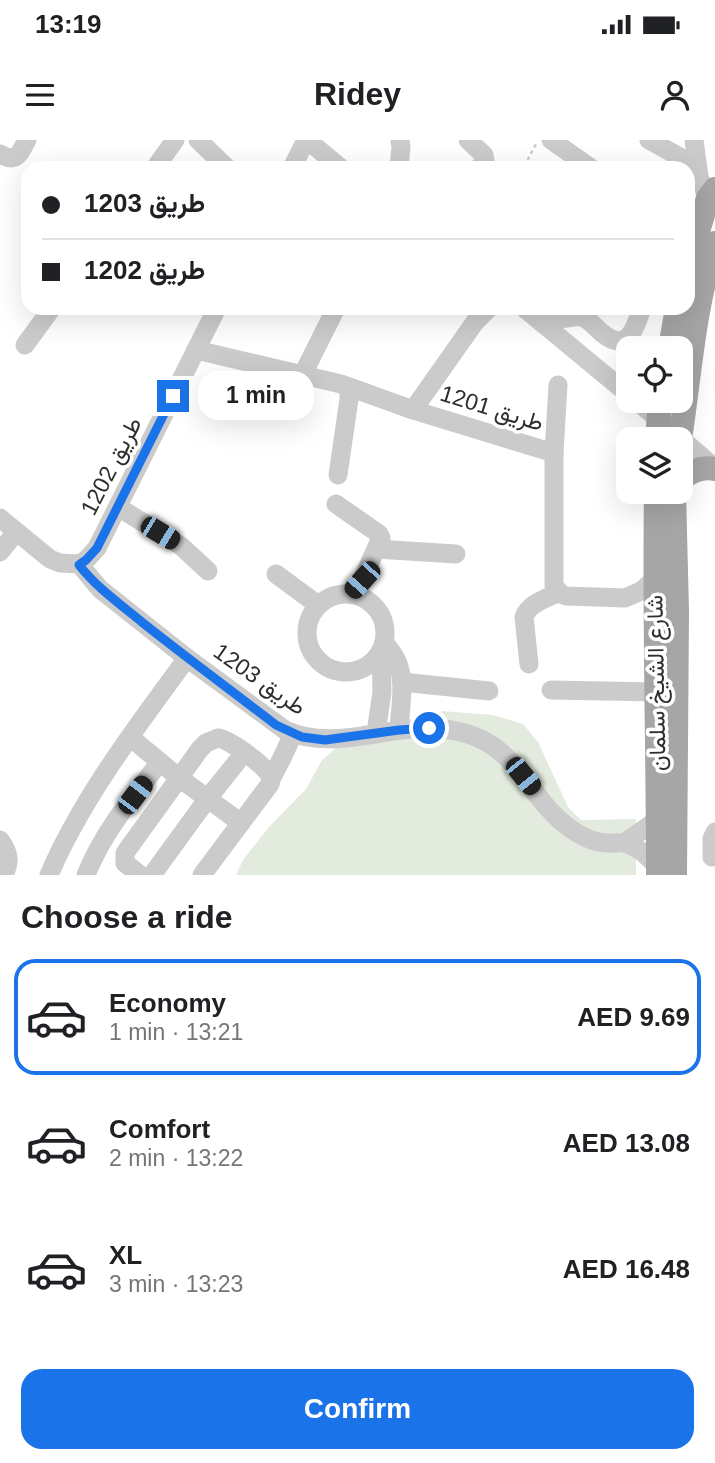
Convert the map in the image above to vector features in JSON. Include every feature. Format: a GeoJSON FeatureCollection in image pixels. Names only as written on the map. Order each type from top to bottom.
{"type":"FeatureCollection","features":[{"type":"Feature","properties":{"kind":"main road"},"geometry":{"type":"LineString","coordinates":[[695,312],[705,277],[699,240],[712,193]]}},
{"type":"Feature","properties":{"kind":"main road"},"geometry":{"type":"LineString","coordinates":[[672,336],[676,315]]}},
{"type":"Feature","properties":{"kind":"main road"},"geometry":{"type":"LineString","coordinates":[[664,419],[694,315]]}},
{"type":"Feature","properties":{"kind":"main road"},"geometry":{"type":"LineString","coordinates":[[693,472],[706,468],[715,469]]}},
{"type":"Feature","properties":{"kind":"main road","name":"شارع الشيخ سلمان"},"geometry":{"type":"LineString","coordinates":[[656,504],[657,820],[663,872]]}},
{"type":"Feature","properties":{"kind":"main road","name":"شارع الشيخ سلمان"},"geometry":{"type":"LineString","coordinates":[[663,872],[677,611],[674,504]]}},
{"type":"Feature","properties":{"kind":"street"},"geometry":{"type":"LineString","coordinates":[[0,153],[13,159],[19,156],[27,140]]}},
{"type":"Feature","properties":{"kind":"street"},"geometry":{"type":"LineString","coordinates":[[160,161],[175,140]]}},
{"type":"Feature","properties":{"kind":"street"},"geometry":{"type":"LineString","coordinates":[[198,140],[220,161]]}},
{"type":"Feature","properties":{"kind":"street"},"geometry":{"type":"LineString","coordinates":[[468,140],[484,155],[484,161]]}},
{"type":"Feature","properties":{"kind":"street"},"geometry":{"type":"LineString","coordinates":[[551,140],[581,161]]}},
{"type":"Feature","properties":{"kind":"street"},"geometry":{"type":"LineString","coordinates":[[649,140],[687,161]]}},
{"type":"Feature","properties":{"kind":"street"},"geometry":{"type":"LineString","coordinates":[[694,140],[699,177],[712,193]]}},
{"type":"Feature","properties":{"kind":"street"},"geometry":{"type":"LineString","coordinates":[[400,161],[402,142]]}},
{"type":"Feature","properties":{"kind":"street"},"geometry":{"type":"LineString","coordinates":[[299,161],[316,143],[334,161]]}},
{"type":"Feature","properties":{"kind":"street"},"geometry":{"type":"LineString","coordinates":[[25,345],[47,315]]}},
{"type":"Feature","properties":{"kind":"street","name":"طريق 1202"},"geometry":{"type":"LineString","coordinates":[[79,565],[97,548],[214,315]]}},
{"type":"Feature","properties":{"kind":"street"},"geometry":{"type":"LineString","coordinates":[[303,374],[332,315]]}},
{"type":"Feature","properties":{"kind":"street"},"geometry":{"type":"LineString","coordinates":[[413,410],[482,315]]}},
{"type":"Feature","properties":{"kind":"street"},"geometry":{"type":"LineString","coordinates":[[553,318],[581,316],[611,339],[619,341],[625,340],[633,332],[639,315]]}},
{"type":"Feature","properties":{"kind":"street"},"geometry":{"type":"LineString","coordinates":[[553,318],[616,382]]}},
{"type":"Feature","properties":{"kind":"street","name":"طريق 1201"},"geometry":{"type":"LineString","coordinates":[[196,350],[349,387],[413,410],[554,453],[554,586],[559,593]]}},
{"type":"Feature","properties":{"kind":"street"},"geometry":{"type":"LineString","coordinates":[[554,453],[558,385]]}},
{"type":"Feature","properties":{"kind":"street"},"geometry":{"type":"LineString","coordinates":[[338,475],[349,387]]}},
{"type":"Feature","properties":{"kind":"street"},"geometry":{"type":"LineString","coordinates":[[664,419],[715,456]]}},
{"type":"Feature","properties":{"kind":"street"},"geometry":{"type":"LineString","coordinates":[[664,419],[715,469]]}},
{"type":"Feature","properties":{"kind":"street"},"geometry":{"type":"LineString","coordinates":[[336,504],[380,536],[381,541],[362,580],[349,594]]}},
{"type":"Feature","properties":{"kind":"street"},"geometry":{"type":"LineString","coordinates":[[118,507],[181,546],[208,571]]}},
{"type":"Feature","properties":{"kind":"street"},"geometry":{"type":"LineString","coordinates":[[0,518],[55,561],[79,565]]}},
{"type":"Feature","properties":{"kind":"street"},"geometry":{"type":"LineString","coordinates":[[0,552],[16,532]]}},
{"type":"Feature","properties":{"kind":"street"},"geometry":{"type":"LineString","coordinates":[[376,549],[456,554]]}},
{"type":"Feature","properties":{"kind":"street","name":"طريق 1203"},"geometry":{"type":"LineString","coordinates":[[79,565],[100,589],[187,658],[276,725],[293,734],[325,740],[429,728],[464,733],[484,740],[508,758],[551,812],[570,828],[591,841],[605,844],[624,843],[643,853],[663,872]]}},
{"type":"Feature","properties":{"kind":"street"},"geometry":{"type":"LineString","coordinates":[[276,574],[318,605]]}},
{"type":"Feature","properties":{"kind":"street"},"geometry":{"type":"LineString","coordinates":[[529,664],[524,617],[529,607],[559,593],[570,596],[625,598],[641,591],[655,579]]}},
{"type":"Feature","properties":{"kind":"street"},"geometry":{"type":"LineString","coordinates":[[376,733],[382,692],[384,623],[375,606],[359,596],[333,596],[318,605],[308,621],[310,650],[315,658],[340,672],[359,670],[375,659],[383,647]]}},
{"type":"Feature","properties":{"kind":"street"},"geometry":{"type":"LineString","coordinates":[[383,647],[396,659],[400,670],[402,682],[399,730]]}},
{"type":"Feature","properties":{"kind":"street"},"geometry":{"type":"LineString","coordinates":[[49,875],[83,808],[187,658]]}},
{"type":"Feature","properties":{"kind":"street"},"geometry":{"type":"LineString","coordinates":[[402,682],[489,691]]}},
{"type":"Feature","properties":{"kind":"street"},"geometry":{"type":"LineString","coordinates":[[551,690],[657,692]]}},
{"type":"Feature","properties":{"kind":"street"},"geometry":{"type":"LineString","coordinates":[[202,875],[268,788],[293,734]]}},
{"type":"Feature","properties":{"kind":"street"},"geometry":{"type":"LineString","coordinates":[[130,737],[178,777],[242,823]]}},
{"type":"Feature","properties":{"kind":"street"},"geometry":{"type":"LineString","coordinates":[[140,875],[125,863],[125,853],[178,777],[211,739],[224,738],[265,770],[271,779]]}},
{"type":"Feature","properties":{"kind":"street"},"geometry":{"type":"LineString","coordinates":[[152,875],[244,753]]}},
{"type":"Feature","properties":{"kind":"street"},"geometry":{"type":"LineString","coordinates":[[86,875],[109,829],[160,762]]}},
{"type":"Feature","properties":{"kind":"street"},"geometry":{"type":"LineString","coordinates":[[624,843],[657,820]]}},
{"type":"Feature","properties":{"kind":"street"},"geometry":{"type":"LineString","coordinates":[[712,857],[712,839],[715,832]]}},
{"type":"Feature","properties":{"kind":"street"},"geometry":{"type":"LineString","coordinates":[[0,840],[9,857],[5,875]]}},
{"type":"Feature","properties":{"kind":"path"},"geometry":{"type":"LineString","coordinates":[[525,161],[539,140]]}},
{"type":"Feature","properties":{"kind":"shaded area"},"geometry":{"type":"Polygon","coordinates":[[[442,711],[493,715],[523,724],[538,742],[568,807],[581,820],[636,819],[636,875],[236,875],[243,860],[268,828],[306,789],[322,760],[363,725],[390,730],[434,730],[442,711]]]}},
{"type":"Feature","properties":{"kind":"route"},"geometry":{"type":"LineString","coordinates":[[173,396],[97,548],[79,565],[82,569],[100,589],[187,658],[289,732],[325,740],[429,728]]}}]}
